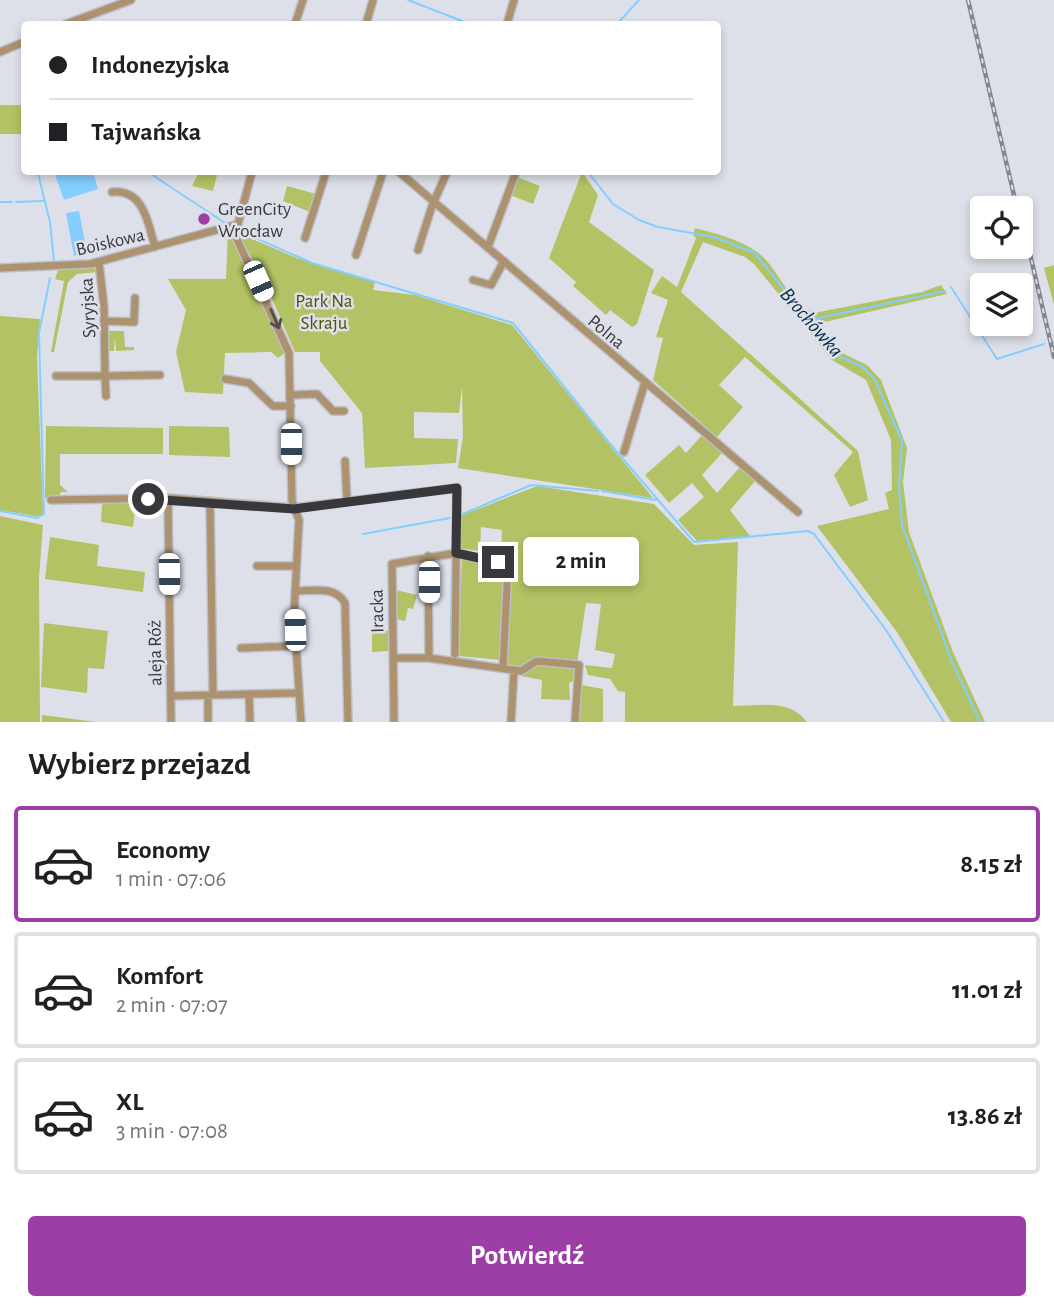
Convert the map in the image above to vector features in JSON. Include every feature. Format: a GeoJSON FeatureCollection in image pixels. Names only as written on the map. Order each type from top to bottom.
{"type":"FeatureCollection","features":[{"type":"Feature","properties":{"kind":"street"},"geometry":{"type":"LineString","coordinates":[[74,21],[131,0]]}},
{"type":"Feature","properties":{"kind":"street"},"geometry":{"type":"LineString","coordinates":[[296,21],[303,0]]}},
{"type":"Feature","properties":{"kind":"street"},"geometry":{"type":"LineString","coordinates":[[367,21],[373,0]]}},
{"type":"Feature","properties":{"kind":"street"},"geometry":{"type":"LineString","coordinates":[[508,21],[514,0]]}},
{"type":"Feature","properties":{"kind":"street"},"geometry":{"type":"LineString","coordinates":[[0,52],[21,43]]}},
{"type":"Feature","properties":{"kind":"street"},"geometry":{"type":"LineString","coordinates":[[251,175],[235,225],[235,235],[289,353],[294,509],[299,524],[295,566],[295,646],[301,722]]}},
{"type":"Feature","properties":{"kind":"street"},"geometry":{"type":"LineString","coordinates":[[305,238],[325,175]]}},
{"type":"Feature","properties":{"kind":"street"},"geometry":{"type":"LineString","coordinates":[[356,255],[382,175]]}},
{"type":"Feature","properties":{"kind":"street","name":"Polna"},"geometry":{"type":"LineString","coordinates":[[403,175],[568,319],[798,512]]}},
{"type":"Feature","properties":{"kind":"street"},"geometry":{"type":"LineString","coordinates":[[418,250],[446,175]]}},
{"type":"Feature","properties":{"kind":"street"},"geometry":{"type":"LineString","coordinates":[[488,247],[515,175]]}},
{"type":"Feature","properties":{"kind":"street"},"geometry":{"type":"LineString","coordinates":[[112,192],[127,193],[141,203],[158,246]]}},
{"type":"Feature","properties":{"kind":"street","name":"Boiskowa"},"geometry":{"type":"LineString","coordinates":[[0,268],[48,268],[99,262],[235,225]]}},
{"type":"Feature","properties":{"kind":"street"},"geometry":{"type":"LineString","coordinates":[[473,280],[488,285],[494,283],[504,261]]}},
{"type":"Feature","properties":{"kind":"street","name":"Syryjska"},"geometry":{"type":"LineString","coordinates":[[99,262],[106,396]]}},
{"type":"Feature","properties":{"kind":"street"},"geometry":{"type":"LineString","coordinates":[[104,321],[134,322],[135,298]]}},
{"type":"Feature","properties":{"kind":"street"},"geometry":{"type":"LineString","coordinates":[[55,376],[160,375]]}},
{"type":"Feature","properties":{"kind":"street"},"geometry":{"type":"LineString","coordinates":[[225,379],[249,383],[274,406],[290,406]]}},
{"type":"Feature","properties":{"kind":"street"},"geometry":{"type":"LineString","coordinates":[[624,452],[645,382]]}},
{"type":"Feature","properties":{"kind":"street"},"geometry":{"type":"LineString","coordinates":[[291,395],[317,394],[333,411],[344,411]]}},
{"type":"Feature","properties":{"kind":"street"},"geometry":{"type":"LineString","coordinates":[[345,461],[347,502]]}},
{"type":"Feature","properties":{"kind":"street"},"geometry":{"type":"LineString","coordinates":[[51,500],[168,499],[294,509],[457,488],[455,654]]}},
{"type":"Feature","properties":{"kind":"street","name":"aleja Róż"},"geometry":{"type":"LineString","coordinates":[[168,499],[171,722]]}},
{"type":"Feature","properties":{"kind":"street"},"geometry":{"type":"LineString","coordinates":[[208,722],[211,536],[209,501]]}},
{"type":"Feature","properties":{"kind":"street","name":"Iracka"},"geometry":{"type":"LineString","coordinates":[[394,722],[392,564],[456,553],[508,565],[503,668]]}},
{"type":"Feature","properties":{"kind":"street"},"geometry":{"type":"LineString","coordinates":[[429,556],[429,658]]}},
{"type":"Feature","properties":{"kind":"street"},"geometry":{"type":"LineString","coordinates":[[257,566],[295,566]]}},
{"type":"Feature","properties":{"kind":"street"},"geometry":{"type":"LineString","coordinates":[[295,591],[329,590],[337,593],[345,603],[348,722]]}},
{"type":"Feature","properties":{"kind":"street"},"geometry":{"type":"LineString","coordinates":[[241,648],[295,646]]}},
{"type":"Feature","properties":{"kind":"street"},"geometry":{"type":"LineString","coordinates":[[393,658],[429,658],[521,671],[537,661],[579,665],[575,722]]}},
{"type":"Feature","properties":{"kind":"street"},"geometry":{"type":"LineString","coordinates":[[511,722],[514,670]]}},
{"type":"Feature","properties":{"kind":"street"},"geometry":{"type":"LineString","coordinates":[[171,696],[299,693]]}},
{"type":"Feature","properties":{"kind":"street"},"geometry":{"type":"LineString","coordinates":[[249,694],[250,722]]}},
{"type":"Feature","properties":{"kind":"green space"},"geometry":{"type":"Polygon","coordinates":[[[0,105],[21,105],[21,134],[0,134],[0,105]]]}},
{"type":"Feature","properties":{"kind":"green space"},"geometry":{"type":"Polygon","coordinates":[[[198,175],[217,175],[213,191],[192,186],[198,175]]]}},
{"type":"Feature","properties":{"kind":"green space"},"geometry":{"type":"Polygon","coordinates":[[[581,175],[584,175],[598,195],[589,222],[654,270],[637,324],[632,327],[610,310],[606,315],[573,286],[576,282],[549,258],[581,175]]]}},
{"type":"Feature","properties":{"kind":"green space"},"geometry":{"type":"Polygon","coordinates":[[[517,177],[540,186],[533,204],[510,195],[517,177]]]}},
{"type":"Feature","properties":{"kind":"green space"},"geometry":{"type":"Polygon","coordinates":[[[287,186],[316,194],[310,212],[283,201],[287,186]]]}},
{"type":"Feature","properties":{"kind":"green space"},"geometry":{"type":"Polygon","coordinates":[[[695,228],[730,238],[755,250],[798,303],[814,313],[922,292],[941,285],[947,294],[816,324],[840,352],[867,365],[881,380],[907,448],[903,482],[909,532],[953,652],[985,722],[951,722],[897,632],[817,526],[889,509],[885,493],[892,490],[891,440],[866,380],[832,360],[754,264],[745,257],[703,242],[681,292],[858,451],[868,500],[850,507],[834,475],[853,452],[745,357],[719,385],[743,407],[717,437],[653,380],[663,338],[656,337],[668,300],[651,293],[662,276],[677,287],[696,238],[693,235],[695,228]]]}},
{"type":"Feature","properties":{"kind":"green space"},"geometry":{"type":"Polygon","coordinates":[[[228,232],[232,235],[285,353],[278,358],[271,352],[225,353],[223,394],[185,392],[176,352],[186,310],[168,279],[226,279],[228,232]]]}},
{"type":"Feature","properties":{"kind":"green space","name":"Park Na Skraju"},"geometry":{"type":"Polygon","coordinates":[[[238,233],[297,258],[375,282],[373,290],[415,295],[512,325],[653,498],[458,468],[463,437],[462,387],[459,413],[414,412],[414,438],[458,439],[456,463],[365,468],[362,413],[320,361],[320,352],[295,352],[263,278],[238,233]]]}},
{"type":"Feature","properties":{"kind":"green space"},"geometry":{"type":"Polygon","coordinates":[[[1054,265],[1054,305],[1044,268],[1054,265]]]}},
{"type":"Feature","properties":{"kind":"green space"},"geometry":{"type":"Polygon","coordinates":[[[97,268],[98,272],[77,274],[68,282],[54,352],[51,352],[64,281],[55,279],[58,270],[97,268]]]}},
{"type":"Feature","properties":{"kind":"green space"},"geometry":{"type":"Polygon","coordinates":[[[0,316],[40,319],[37,357],[43,514],[40,517],[0,510],[0,316]]]}},
{"type":"Feature","properties":{"kind":"green space"},"geometry":{"type":"Polygon","coordinates":[[[108,331],[124,331],[125,347],[134,347],[134,350],[116,351],[115,338],[114,351],[108,351],[108,331]]]}},
{"type":"Feature","properties":{"kind":"green space"},"geometry":{"type":"Polygon","coordinates":[[[46,426],[163,428],[163,454],[60,454],[60,485],[68,492],[61,492],[58,498],[45,498],[46,426]]]}},
{"type":"Feature","properties":{"kind":"green space"},"geometry":{"type":"Polygon","coordinates":[[[169,426],[229,427],[230,457],[169,455],[169,426]]]}},
{"type":"Feature","properties":{"kind":"green space"},"geometry":{"type":"Polygon","coordinates":[[[703,434],[723,452],[702,475],[717,493],[740,467],[756,480],[730,510],[750,536],[697,541],[678,520],[704,497],[692,483],[669,503],[645,475],[679,445],[686,453],[703,434]]]}},
{"type":"Feature","properties":{"kind":"green space"},"geometry":{"type":"Polygon","coordinates":[[[537,486],[654,504],[694,545],[738,542],[733,706],[783,706],[800,714],[807,722],[625,722],[625,692],[618,691],[610,679],[588,675],[585,665],[612,668],[615,654],[595,650],[601,604],[586,603],[577,664],[538,658],[520,668],[506,665],[509,568],[512,556],[501,550],[502,530],[481,527],[480,551],[462,549],[459,545],[457,517],[537,486]]]}},
{"type":"Feature","properties":{"kind":"green space"},"geometry":{"type":"Polygon","coordinates":[[[106,501],[136,501],[133,527],[101,522],[102,505],[106,501]]]}},
{"type":"Feature","properties":{"kind":"green space"},"geometry":{"type":"Polygon","coordinates":[[[0,516],[43,525],[39,578],[40,722],[0,722],[0,516]]]}},
{"type":"Feature","properties":{"kind":"green space"},"geometry":{"type":"Polygon","coordinates":[[[50,537],[99,545],[97,566],[145,572],[143,592],[45,579],[50,537]]]}},
{"type":"Feature","properties":{"kind":"green space"},"geometry":{"type":"Polygon","coordinates":[[[462,559],[498,564],[505,570],[500,660],[460,656],[458,651],[462,559]]]}},
{"type":"Feature","properties":{"kind":"green space"},"geometry":{"type":"Polygon","coordinates":[[[396,590],[417,595],[413,609],[408,608],[405,621],[396,619],[396,590]]]}},
{"type":"Feature","properties":{"kind":"green space"},"geometry":{"type":"Polygon","coordinates":[[[44,623],[108,631],[104,669],[88,668],[87,693],[41,687],[44,623]]]}},
{"type":"Feature","properties":{"kind":"green space"},"geometry":{"type":"Polygon","coordinates":[[[372,631],[388,631],[388,651],[372,652],[372,631]]]}},
{"type":"Feature","properties":{"kind":"green space"},"geometry":{"type":"Polygon","coordinates":[[[540,662],[574,667],[575,680],[569,683],[570,700],[541,699],[542,680],[521,676],[540,662]]]}},
{"type":"Feature","properties":{"kind":"green space"},"geometry":{"type":"Polygon","coordinates":[[[581,685],[603,689],[603,722],[579,722],[581,685]]]}},
{"type":"Feature","properties":{"kind":"green space"},"geometry":{"type":"Polygon","coordinates":[[[42,715],[97,722],[42,722],[42,715]]]}},
{"type":"Feature","properties":{"kind":"water"},"geometry":{"type":"Polygon","coordinates":[[[55,175],[94,175],[98,189],[64,200],[55,175]]]}},
{"type":"Feature","properties":{"kind":"water"},"geometry":{"type":"Polygon","coordinates":[[[79,211],[87,253],[74,256],[66,213],[79,211]]]}},
{"type":"Feature","properties":{"kind":"waterway","name":"Brochówka"},"geometry":{"type":"LineString","coordinates":[[408,0],[462,21]]}},
{"type":"Feature","properties":{"kind":"waterway"},"geometry":{"type":"LineString","coordinates":[[620,21],[639,0]]}},
{"type":"Feature","properties":{"kind":"waterway"},"geometry":{"type":"LineString","coordinates":[[38,175],[40,180]]}},
{"type":"Feature","properties":{"kind":"waterway"},"geometry":{"type":"LineString","coordinates":[[153,175],[225,223]]}},
{"type":"Feature","properties":{"kind":"waterway","name":"Brochówka"},"geometry":{"type":"LineString","coordinates":[[590,175],[613,204],[639,220],[658,227],[714,237],[755,253],[836,355],[861,366],[874,378],[902,441],[899,489],[902,525],[952,662],[980,722]]}},
{"type":"Feature","properties":{"kind":"waterway"},"geometry":{"type":"LineString","coordinates":[[40,182],[50,222],[54,261]]}},
{"type":"Feature","properties":{"kind":"waterway"},"geometry":{"type":"LineString","coordinates":[[16,202],[43,201]]}},
{"type":"Feature","properties":{"kind":"waterway"},"geometry":{"type":"LineString","coordinates":[[0,202],[12,202]]}},
{"type":"Feature","properties":{"kind":"waterway"},"geometry":{"type":"LineString","coordinates":[[240,231],[312,263],[513,323],[606,439],[694,542],[808,531],[814,534],[886,630],[944,722]]}},
{"type":"Feature","properties":{"kind":"waterway"},"geometry":{"type":"LineString","coordinates":[[39,333],[50,278]]}},
{"type":"Feature","properties":{"kind":"waterway"},"geometry":{"type":"LineString","coordinates":[[951,287],[997,359],[1044,344]]}},
{"type":"Feature","properties":{"kind":"waterway"},"geometry":{"type":"LineString","coordinates":[[810,320],[945,291]]}},
{"type":"Feature","properties":{"kind":"waterway"},"geometry":{"type":"LineString","coordinates":[[0,511],[37,518],[44,514],[39,334]]}},
{"type":"Feature","properties":{"kind":"waterway"},"geometry":{"type":"LineString","coordinates":[[460,515],[531,485],[598,491]]}},
{"type":"Feature","properties":{"kind":"waterway"},"geometry":{"type":"LineString","coordinates":[[602,491],[656,500]]}},
{"type":"Feature","properties":{"kind":"waterway"},"geometry":{"type":"LineString","coordinates":[[363,534],[450,518]]}},
{"type":"Feature","properties":{"kind":"waterway"},"geometry":{"type":"LineString","coordinates":[[451,638],[452,563]]}},
{"type":"Feature","properties":{"kind":"waterway"},"geometry":{"type":"LineString","coordinates":[[455,657],[474,660]]}},
{"type":"Feature","properties":{"kind":"railway"},"geometry":{"type":"LineString","coordinates":[[968,0],[1014,196]]}},
{"type":"Feature","properties":{"kind":"railway"},"geometry":{"type":"LineString","coordinates":[[1031,259],[1054,357]]}},
{"type":"Feature","properties":{"kind":"place","name":"GreenCity Wrocław"},"geometry":{"type":"Point","coordinates":[204,219]}},
{"type":"Feature","properties":{"kind":"route"},"geometry":{"type":"LineString","coordinates":[[148,499],[230,502],[294,509],[457,488],[456,553],[498,562]]}}]}
